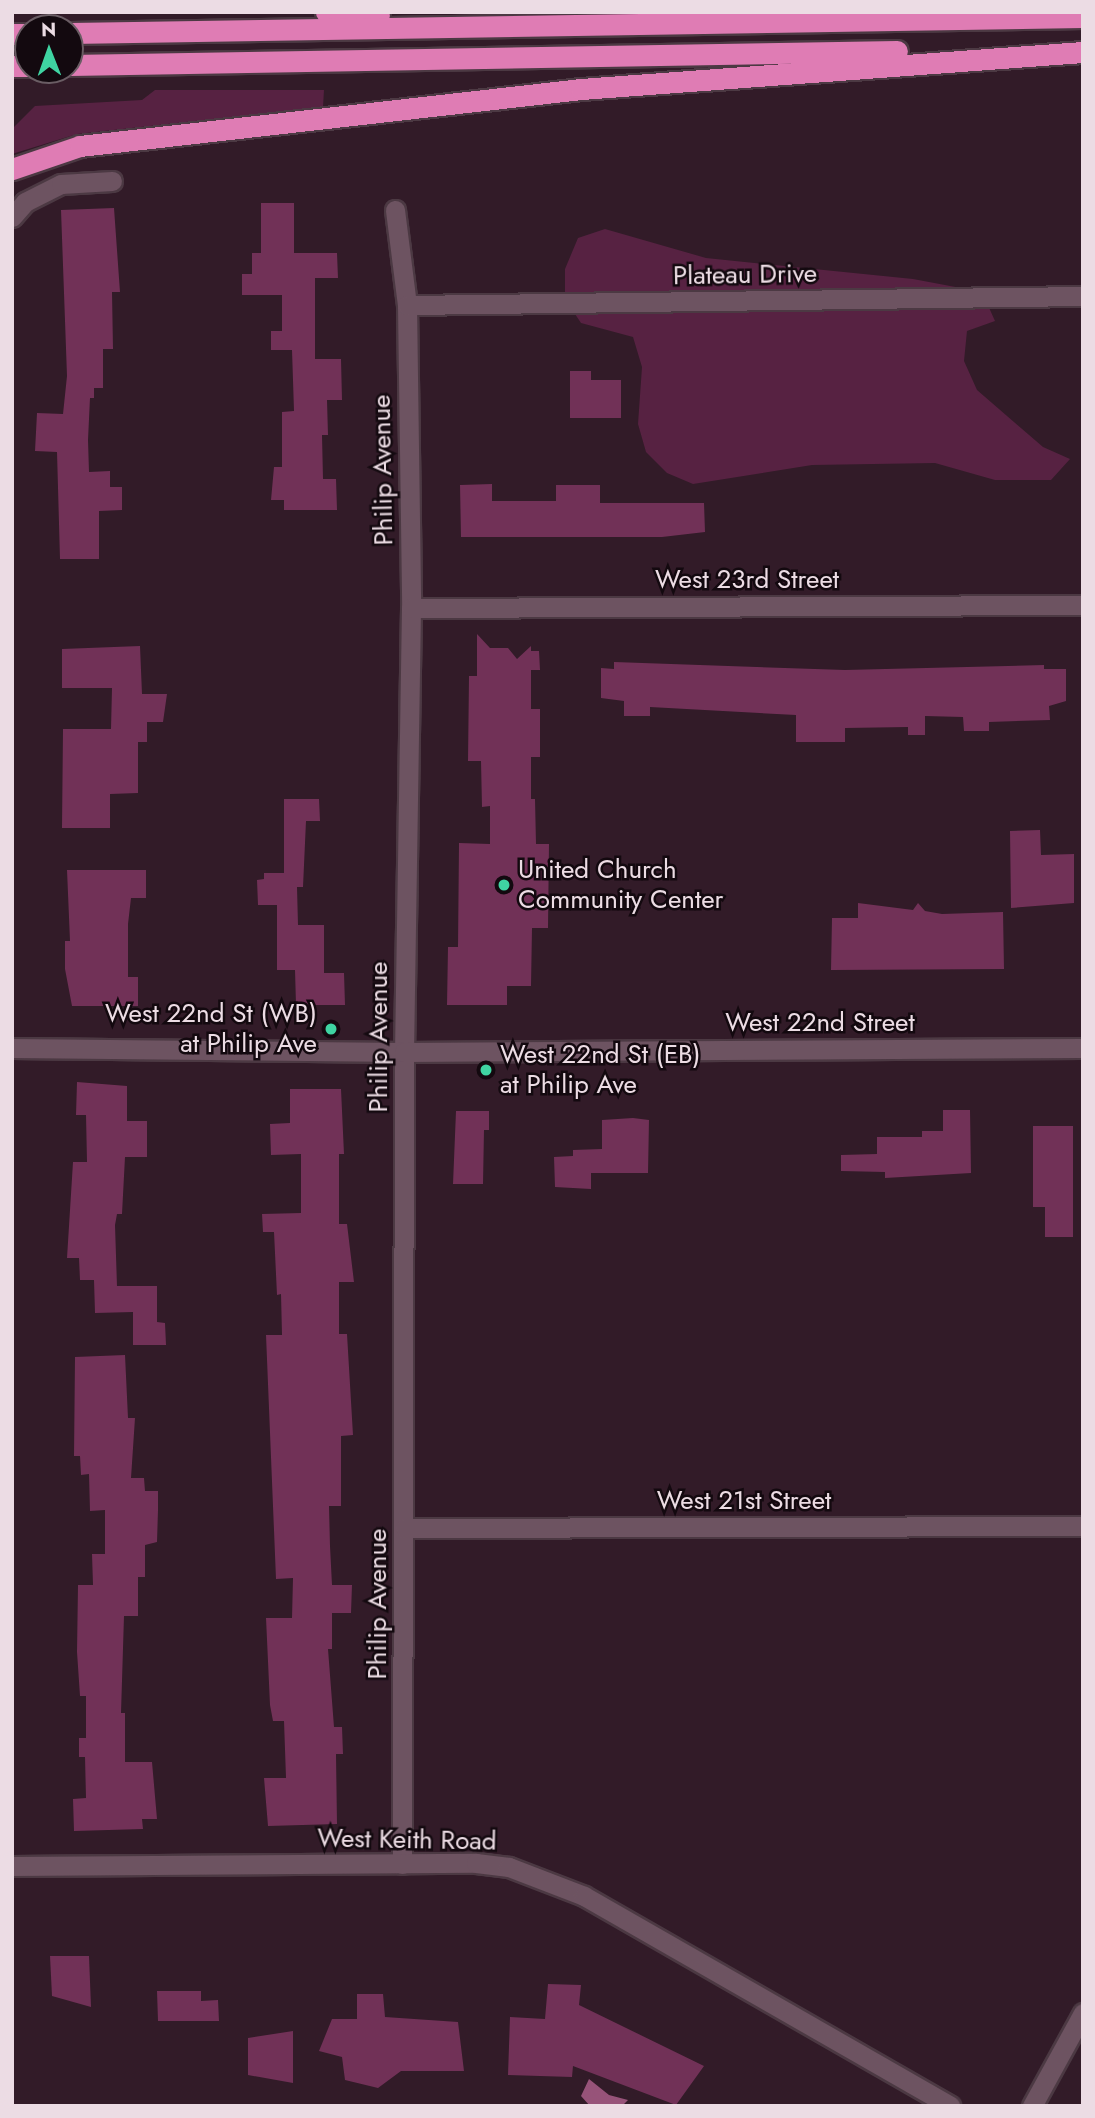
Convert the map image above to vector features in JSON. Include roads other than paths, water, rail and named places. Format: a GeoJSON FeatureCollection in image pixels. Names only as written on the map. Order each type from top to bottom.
{"type":"FeatureCollection","features":[{"type":"Feature","properties":{"kind":"highway"},"geometry":{"type":"LineString","coordinates":[[326,12],[549,25]]}},
{"type":"Feature","properties":{"kind":"highway"},"geometry":{"type":"LineString","coordinates":[[84,33],[1083,17]]}},
{"type":"Feature","properties":{"kind":"highway"},"geometry":{"type":"LineString","coordinates":[[84,65],[1083,50]]}},
{"type":"Feature","properties":{"kind":"highway"},"geometry":{"type":"LineString","coordinates":[[12,169],[80,146],[581,89],[1083,50]]}},
{"type":"Feature","properties":{"kind":"street"},"geometry":{"type":"LineString","coordinates":[[12,217],[25,202],[61,184],[111,181]]}},
{"type":"Feature","properties":{"kind":"street","name":"Philip Avenue"},"geometry":{"type":"LineString","coordinates":[[396,210],[407,305],[411,608],[404,1052],[405,1528],[402,1864]]}},
{"type":"Feature","properties":{"kind":"street","name":"Plateau Drive"},"geometry":{"type":"LineString","coordinates":[[407,305],[1083,296]]}},
{"type":"Feature","properties":{"kind":"street","name":"West 23rd Street"},"geometry":{"type":"LineString","coordinates":[[411,608],[1083,605]]}},
{"type":"Feature","properties":{"kind":"street","name":"West 22nd Street"},"geometry":{"type":"LineString","coordinates":[[12,1048],[404,1052],[1083,1048]]}},
{"type":"Feature","properties":{"kind":"street","name":"West 21st Street"},"geometry":{"type":"LineString","coordinates":[[405,1528],[1083,1526]]}},
{"type":"Feature","properties":{"kind":"street","name":"West Keith Road"},"geometry":{"type":"LineString","coordinates":[[12,1866],[402,1864],[509,1867],[564,1885],[950,2106]]}},
{"type":"Feature","properties":{"kind":"street"},"geometry":{"type":"LineString","coordinates":[[1032,2106],[1083,2013]]}},
{"type":"Feature","properties":{"kind":"place","name":"United Church Community Center"},"geometry":{"type":"Point","coordinates":[504,885]}},
{"type":"Feature","properties":{"kind":"place","name":"West 22nd St (WB) at Philip Ave"},"geometry":{"type":"Point","coordinates":[331,1029]}},
{"type":"Feature","properties":{"kind":"place","name":"West 22nd St (EB) at Philip Ave"},"geometry":{"type":"Point","coordinates":[486,1070]}}]}
